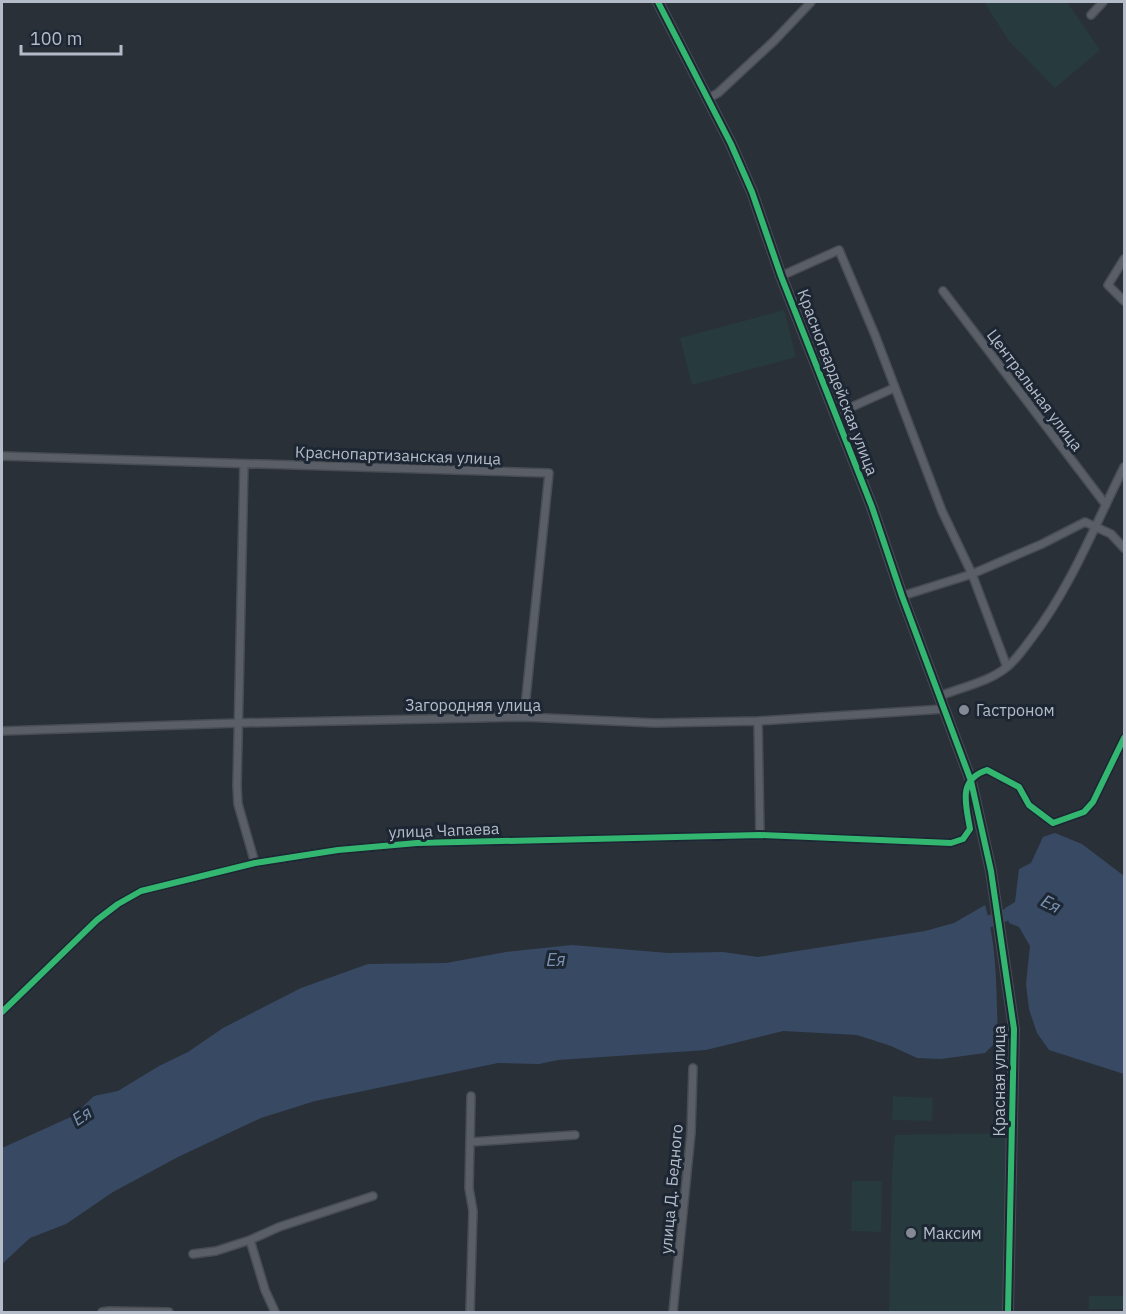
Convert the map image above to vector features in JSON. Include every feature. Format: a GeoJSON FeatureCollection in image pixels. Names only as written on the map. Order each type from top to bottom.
{"type":"FeatureCollection","features":[{"type":"Feature","properties":{"kind":"street","name":"Красногвардейская улица"},"geometry":{"type":"LineString","coordinates":[[658,2],[709,98],[752,192],[781,276],[872,507],[902,596],[971,782]]}},
{"type":"Feature","properties":{"kind":"street"},"geometry":{"type":"LineString","coordinates":[[709,98],[718,93],[774,41],[812,2]]}},
{"type":"Feature","properties":{"kind":"street"},"geometry":{"type":"LineString","coordinates":[[1091,15],[1103,2]]}},
{"type":"Feature","properties":{"kind":"street"},"geometry":{"type":"LineString","coordinates":[[781,276],[839,250],[911,426],[942,511],[972,574],[1008,667]]}},
{"type":"Feature","properties":{"kind":"street"},"geometry":{"type":"LineString","coordinates":[[1125,259],[1108,285],[1125,301]]}},
{"type":"Feature","properties":{"kind":"street","name":"Центральная улица"},"geometry":{"type":"LineString","coordinates":[[943,291],[1106,505]]}},
{"type":"Feature","properties":{"kind":"street"},"geometry":{"type":"LineString","coordinates":[[836,414],[894,388]]}},
{"type":"Feature","properties":{"kind":"street","name":"Краснопартизанская улица"},"geometry":{"type":"LineString","coordinates":[[2,456],[549,473],[524,717]]}},
{"type":"Feature","properties":{"kind":"street"},"geometry":{"type":"LineString","coordinates":[[244,464],[238,804],[255,863]]}},
{"type":"Feature","properties":{"kind":"street"},"geometry":{"type":"LineString","coordinates":[[940,696],[1008,667],[1052,612],[1125,467]]}},
{"type":"Feature","properties":{"kind":"street"},"geometry":{"type":"LineString","coordinates":[[902,596],[972,574],[1042,544],[1085,522],[1111,534],[1125,548]]}},
{"type":"Feature","properties":{"kind":"street","name":"Загородняя улица"},"geometry":{"type":"LineString","coordinates":[[2,732],[238,723],[524,717],[655,723],[944,710]]}},
{"type":"Feature","properties":{"kind":"street"},"geometry":{"type":"LineString","coordinates":[[758,720],[760,836]]}},
{"type":"Feature","properties":{"kind":"street"},"geometry":{"type":"LineString","coordinates":[[971,782],[976,774],[987,770],[1019,787],[1029,805],[1053,823],[1084,812],[1093,802],[1125,738]]}},
{"type":"Feature","properties":{"kind":"street","name":"улица Чапаева"},"geometry":{"type":"LineString","coordinates":[[2,1012],[97,920],[118,904],[141,891],[255,863],[338,850],[417,843],[760,836],[951,843],[963,839],[970,829],[964,796],[971,782]]}},
{"type":"Feature","properties":{"kind":"street","name":"Красная улица"},"geometry":{"type":"LineString","coordinates":[[971,782],[991,871],[1014,1029],[1008,1312]]}},
{"type":"Feature","properties":{"kind":"street","name":"улица Д. Бедного"},"geometry":{"type":"LineString","coordinates":[[673,1312],[691,1133],[693,1068]]}},
{"type":"Feature","properties":{"kind":"street"},"geometry":{"type":"LineString","coordinates":[[470,1312],[473,1211],[469,1188],[471,1096]]}},
{"type":"Feature","properties":{"kind":"street"},"geometry":{"type":"LineString","coordinates":[[471,1142],[575,1135]]}},
{"type":"Feature","properties":{"kind":"street"},"geometry":{"type":"LineString","coordinates":[[193,1254],[216,1251],[250,1240],[279,1227],[372,1196]]}},
{"type":"Feature","properties":{"kind":"street"},"geometry":{"type":"LineString","coordinates":[[250,1240],[265,1290],[275,1312]]}},
{"type":"Feature","properties":{"kind":"street"},"geometry":{"type":"LineString","coordinates":[[102,1312],[169,1312]]}},
{"type":"Feature","properties":{"kind":"green space"},"geometry":{"type":"Polygon","coordinates":[[[984,2],[1067,2],[1100,50],[1055,88],[1009,41],[984,2]]]}},
{"type":"Feature","properties":{"kind":"green space"},"geometry":{"type":"Polygon","coordinates":[[[784,310],[796,357],[692,385],[680,338],[784,310]]]}},
{"type":"Feature","properties":{"kind":"green space"},"geometry":{"type":"Polygon","coordinates":[[[893,1096],[933,1098],[932,1121],[892,1120],[893,1096]]]}},
{"type":"Feature","properties":{"kind":"green space"},"geometry":{"type":"Polygon","coordinates":[[[1011,1133],[1004,1312],[889,1312],[895,1135],[1011,1133]]]}},
{"type":"Feature","properties":{"kind":"green space"},"geometry":{"type":"Polygon","coordinates":[[[852,1181],[882,1181],[881,1232],[851,1231],[852,1181]]]}},
{"type":"Feature","properties":{"kind":"green space"},"geometry":{"type":"Polygon","coordinates":[[[1089,1296],[1124,1296],[1124,1309],[1089,1309],[1089,1296]]]}},
{"type":"Feature","properties":{"kind":"water"},"geometry":{"type":"Polygon","coordinates":[[[1055,833],[1082,844],[1124,876],[1124,1074],[1049,1050],[1037,1033],[1029,1009],[1026,984],[1030,946],[1019,927],[1009,923],[1005,908],[1015,902],[1019,869],[1031,863],[1043,837],[1055,833]]]}},
{"type":"Feature","properties":{"kind":"water"},"geometry":{"type":"Polygon","coordinates":[[[985,905],[994,955],[998,1040],[985,1053],[941,1059],[917,1058],[891,1046],[857,1035],[783,1031],[706,1050],[558,1060],[539,1064],[498,1063],[315,1101],[261,1118],[178,1157],[113,1192],[66,1224],[30,1238],[2,1264],[2,1148],[73,1116],[94,1096],[118,1091],[159,1066],[188,1052],[223,1028],[301,988],[368,964],[446,963],[506,952],[572,945],[668,953],[723,952],[758,957],[925,931],[954,923],[985,905]]]}},
{"type":"Feature","properties":{"kind":"waterway","name":"Ея"},"geometry":{"type":"LineString","coordinates":[[977,926],[1022,909]]}},
{"type":"Feature","properties":{"kind":"cycle path"},"geometry":{"type":"LineString","coordinates":[[658,2],[731,144],[752,192],[781,276],[872,507],[902,596],[971,781],[991,871],[1014,1029],[1008,1312]]}},
{"type":"Feature","properties":{"kind":"cycle path"},"geometry":{"type":"LineString","coordinates":[[2,1012],[97,920],[118,904],[141,891],[255,863],[338,850],[417,843],[760,835],[951,843],[963,839],[970,829],[966,802],[967,786],[977,774],[987,770],[1019,787],[1029,805],[1053,823],[1084,812],[1093,802],[1124,738]]}},
{"type":"Feature","properties":{"kind":"place","name":"Гастроном"},"geometry":{"type":"Point","coordinates":[964,710]}},
{"type":"Feature","properties":{"kind":"place","name":"Максим"},"geometry":{"type":"Point","coordinates":[911,1233]}}]}
